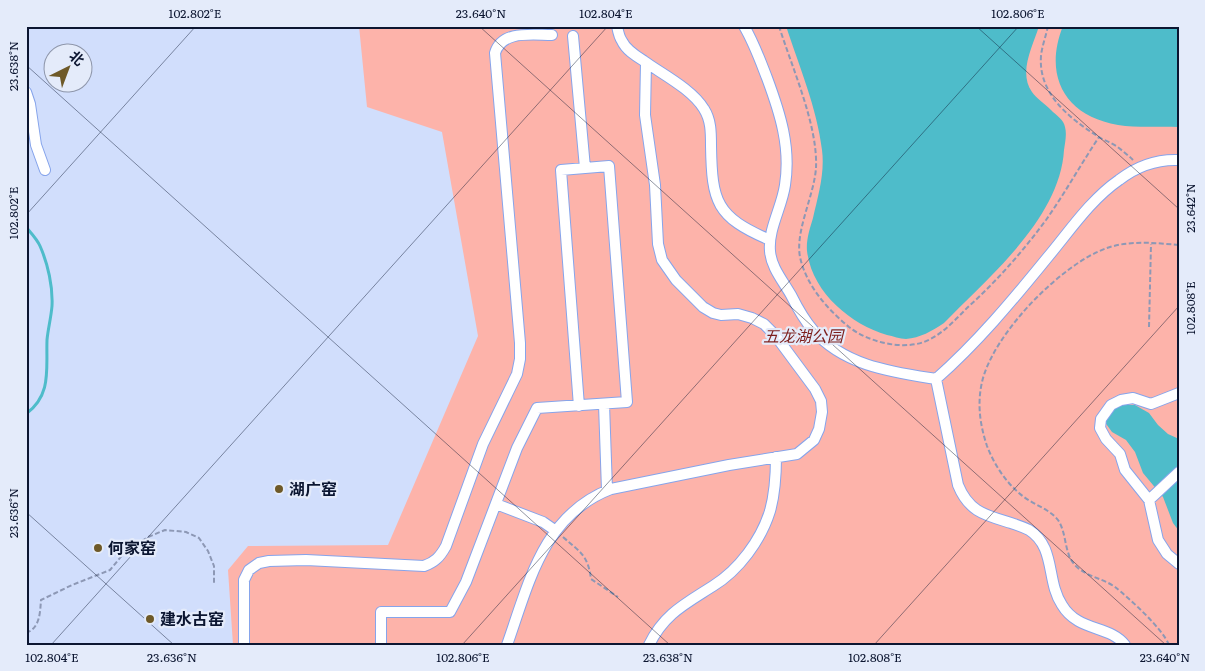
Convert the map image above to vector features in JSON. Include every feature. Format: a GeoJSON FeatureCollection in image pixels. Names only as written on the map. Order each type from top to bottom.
{"type":"FeatureCollection","features":[{"type":"Feature","properties":{"kind":"street"},"geometry":{"type":"LineString","coordinates":[[617,26],[622,42],[632,53],[693,96],[703,108],[710,127],[712,180],[719,203],[733,220],[770,240]]}},
{"type":"Feature","properties":{"kind":"street"},"geometry":{"type":"LineString","coordinates":[[744,26],[754,43],[776,102],[785,140],[787,164],[785,187],[770,240],[773,264],[805,320],[828,345],[868,366],[936,379]]}},
{"type":"Feature","properties":{"kind":"street"},"geometry":{"type":"LineString","coordinates":[[244,645],[244,580],[249,570],[259,563],[306,560],[424,566],[433,563],[440,557],[446,546],[483,444],[517,374],[520,359],[495,53],[498,45],[515,31],[552,35]]}},
{"type":"Feature","properties":{"kind":"street"},"geometry":{"type":"LineString","coordinates":[[572,36],[585,168]]}},
{"type":"Feature","properties":{"kind":"street"},"geometry":{"type":"LineString","coordinates":[[507,645],[539,557],[561,523],[583,503],[607,490],[729,465],[797,454],[814,440],[819,429],[822,412],[821,401],[776,335],[764,324],[738,314],[713,314],[703,307],[676,280],[662,260],[658,244],[655,185],[645,115],[646,63]]}},
{"type":"Feature","properties":{"kind":"street"},"geometry":{"type":"LineString","coordinates":[[26,92],[30,104],[36,145],[44,170]]}},
{"type":"Feature","properties":{"kind":"street"},"geometry":{"type":"LineString","coordinates":[[936,379],[995,320],[1098,199],[1119,179],[1152,162],[1179,160]]}},
{"type":"Feature","properties":{"kind":"street"},"geometry":{"type":"LineString","coordinates":[[381,645],[381,612],[450,612],[466,582],[517,448],[537,408],[580,406],[628,402],[609,166],[562,170],[580,406]]}},
{"type":"Feature","properties":{"kind":"street"},"geometry":{"type":"LineString","coordinates":[[936,379],[958,484],[965,499],[982,514],[1023,528],[1038,538],[1046,549],[1055,591],[1067,612],[1078,622],[1113,635],[1125,645]]}},
{"type":"Feature","properties":{"kind":"street"},"geometry":{"type":"LineString","coordinates":[[1179,393],[1152,404],[1133,398],[1121,400],[1110,405],[1101,419],[1100,428],[1106,439],[1120,454],[1126,470],[1149,500],[1158,540],[1167,554],[1179,564]]}},
{"type":"Feature","properties":{"kind":"street"},"geometry":{"type":"LineString","coordinates":[[604,404],[607,490]]}},
{"type":"Feature","properties":{"kind":"street"},"geometry":{"type":"LineString","coordinates":[[649,645],[654,633],[668,616],[686,602],[715,585],[732,571],[751,550],[770,510],[775,482],[776,457]]}},
{"type":"Feature","properties":{"kind":"street"},"geometry":{"type":"LineString","coordinates":[[1149,500],[1179,472]]}},
{"type":"Feature","properties":{"kind":"street"},"geometry":{"type":"LineString","coordinates":[[496,504],[543,522],[556,531]]}},
{"type":"Feature","properties":{"kind":"path"},"geometry":{"type":"LineString","coordinates":[[779,26],[810,122],[815,145],[814,180],[800,236],[800,258],[808,277],[821,299],[837,317],[864,336],[904,346],[922,342],[943,332],[994,282],[1021,251],[1046,219],[1099,137]]}},
{"type":"Feature","properties":{"kind":"path"},"geometry":{"type":"LineString","coordinates":[[1048,26],[1041,63],[1044,79],[1050,93],[1061,109],[1099,137],[1118,147],[1141,167]]}},
{"type":"Feature","properties":{"kind":"path"},"geometry":{"type":"LineString","coordinates":[[1149,328],[1151,244]]}},
{"type":"Feature","properties":{"kind":"path"},"geometry":{"type":"LineString","coordinates":[[1169,645],[1167,639],[1144,613],[1115,587],[1086,573],[1075,565],[1067,552],[1062,526],[1055,516],[1023,497],[1001,474],[987,446],[981,427],[979,406],[982,382],[993,354],[1015,323],[1047,288],[1071,266],[1098,252],[1119,245],[1179,245]]}},
{"type":"Feature","properties":{"kind":"path"},"geometry":{"type":"LineString","coordinates":[[26,633],[32,631],[38,624],[41,600],[110,570],[124,553],[148,537],[165,530],[186,532],[199,538],[208,551],[214,566],[214,584]]}},
{"type":"Feature","properties":{"kind":"path"},"geometry":{"type":"LineString","coordinates":[[556,531],[586,557],[590,567],[591,579],[618,597]]}},
{"type":"Feature","properties":{"kind":"green space","name":"五龙湖公园"},"geometry":{"type":"Polygon","coordinates":[[[359,26],[1179,26],[1179,645],[233,645],[228,570],[248,546],[388,545],[478,336],[442,132],[367,107],[359,26]]]}},
{"type":"Feature","properties":{"kind":"shaded area"},"geometry":{"type":"Polygon","coordinates":[[[786,26],[1039,26],[1030,50],[1026,76],[1032,92],[1064,124],[1066,138],[1060,175],[1050,199],[1019,245],[1001,266],[944,323],[926,334],[904,339],[873,330],[860,323],[835,304],[816,280],[810,266],[807,247],[808,234],[821,184],[822,150],[812,103],[786,26]]]}},
{"type":"Feature","properties":{"kind":"shaded area"},"geometry":{"type":"Polygon","coordinates":[[[1063,26],[1179,26],[1179,127],[1125,126],[1100,120],[1084,113],[1072,103],[1063,91],[1058,77],[1056,61],[1057,44],[1063,26]]]}},
{"type":"Feature","properties":{"kind":"shaded area"},"geometry":{"type":"Polygon","coordinates":[[[1117,405],[1135,405],[1149,413],[1168,434],[1179,439],[1179,531],[1173,523],[1163,497],[1143,473],[1135,452],[1126,440],[1112,432],[1104,421],[1117,405]]]}},
{"type":"Feature","properties":{"kind":"waterway"},"geometry":{"type":"LineString","coordinates":[[26,227],[37,241],[43,253],[52,291],[52,310],[47,340],[46,381],[40,398],[26,414]]}},
{"type":"Feature","properties":{"kind":"place","name":"湖广窑"},"geometry":{"type":"Point","coordinates":[279,489]}},
{"type":"Feature","properties":{"kind":"place","name":"何家窑"},"geometry":{"type":"Point","coordinates":[98,548]}},
{"type":"Feature","properties":{"kind":"place","name":"建水古窑"},"geometry":{"type":"Point","coordinates":[150,619]}}]}
